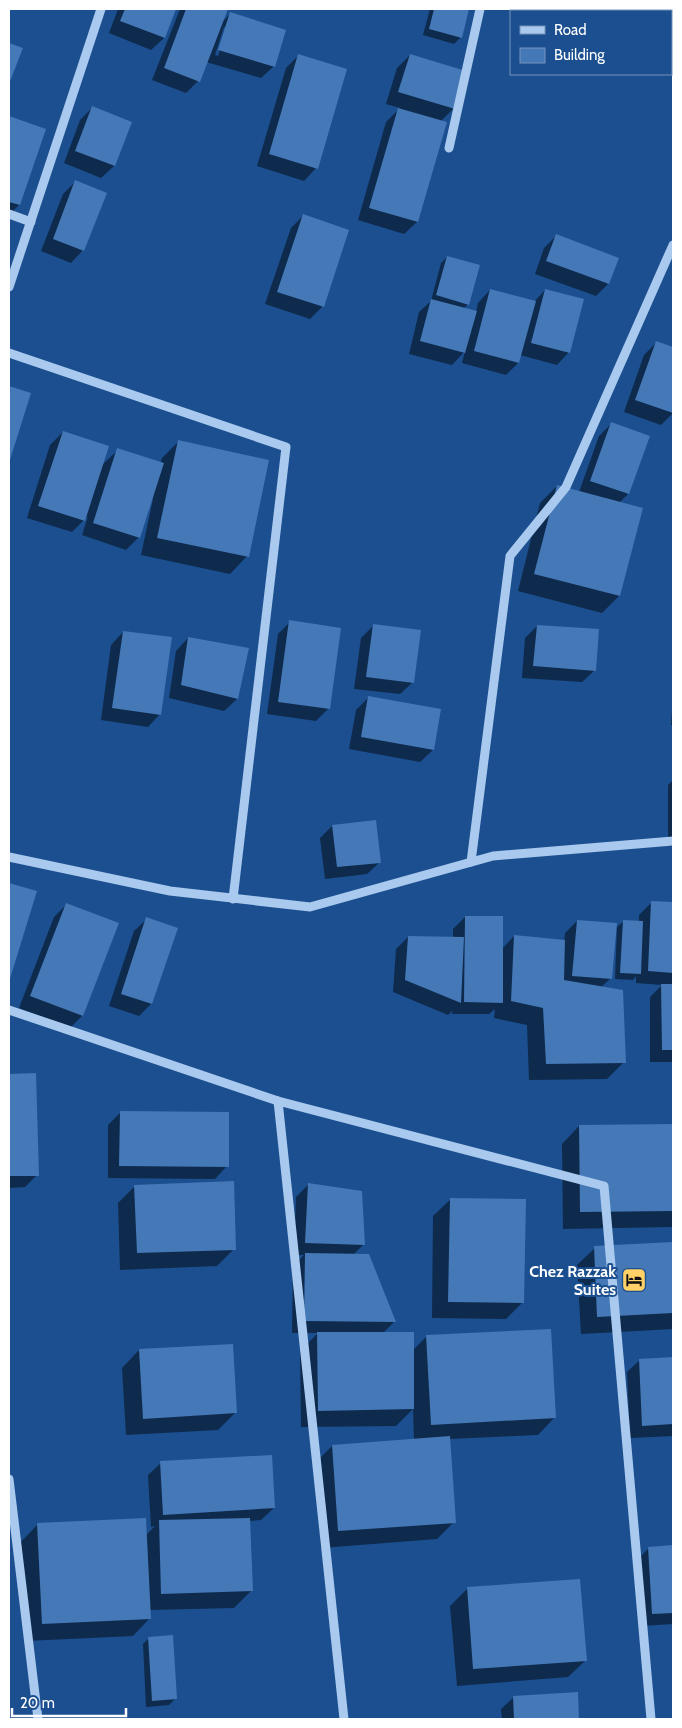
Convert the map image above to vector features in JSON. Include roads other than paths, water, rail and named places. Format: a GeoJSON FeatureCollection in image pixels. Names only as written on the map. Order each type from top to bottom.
{"type":"FeatureCollection","features":[{"type":"Feature","properties":{"kind":"street"},"geometry":{"type":"LineString","coordinates":[[9,287],[102,9]]}},
{"type":"Feature","properties":{"kind":"street"},"geometry":{"type":"LineString","coordinates":[[449,148],[480,9]]}},
{"type":"Feature","properties":{"kind":"street"},"geometry":{"type":"LineString","coordinates":[[9,214],[30,222]]}},
{"type":"Feature","properties":{"kind":"street"},"geometry":{"type":"LineString","coordinates":[[471,862],[510,556],[566,487],[673,245]]}},
{"type":"Feature","properties":{"kind":"street"},"geometry":{"type":"LineString","coordinates":[[9,354],[286,447],[233,899]]}},
{"type":"Feature","properties":{"kind":"street"},"geometry":{"type":"LineString","coordinates":[[9,857],[170,891],[310,907],[492,856],[673,841]]}},
{"type":"Feature","properties":{"kind":"street"},"geometry":{"type":"LineString","coordinates":[[9,1010],[278,1101],[604,1186],[651,1719]]}},
{"type":"Feature","properties":{"kind":"street"},"geometry":{"type":"LineString","coordinates":[[278,1101],[344,1719]]}},
{"type":"Feature","properties":{"kind":"street"},"geometry":{"type":"LineString","coordinates":[[9,1479],[38,1719]]}},
{"type":"Feature","properties":{"kind":"place","name":"Chez Razzak Suites"},"geometry":{"type":"Point","coordinates":[634,1280]}}]}
